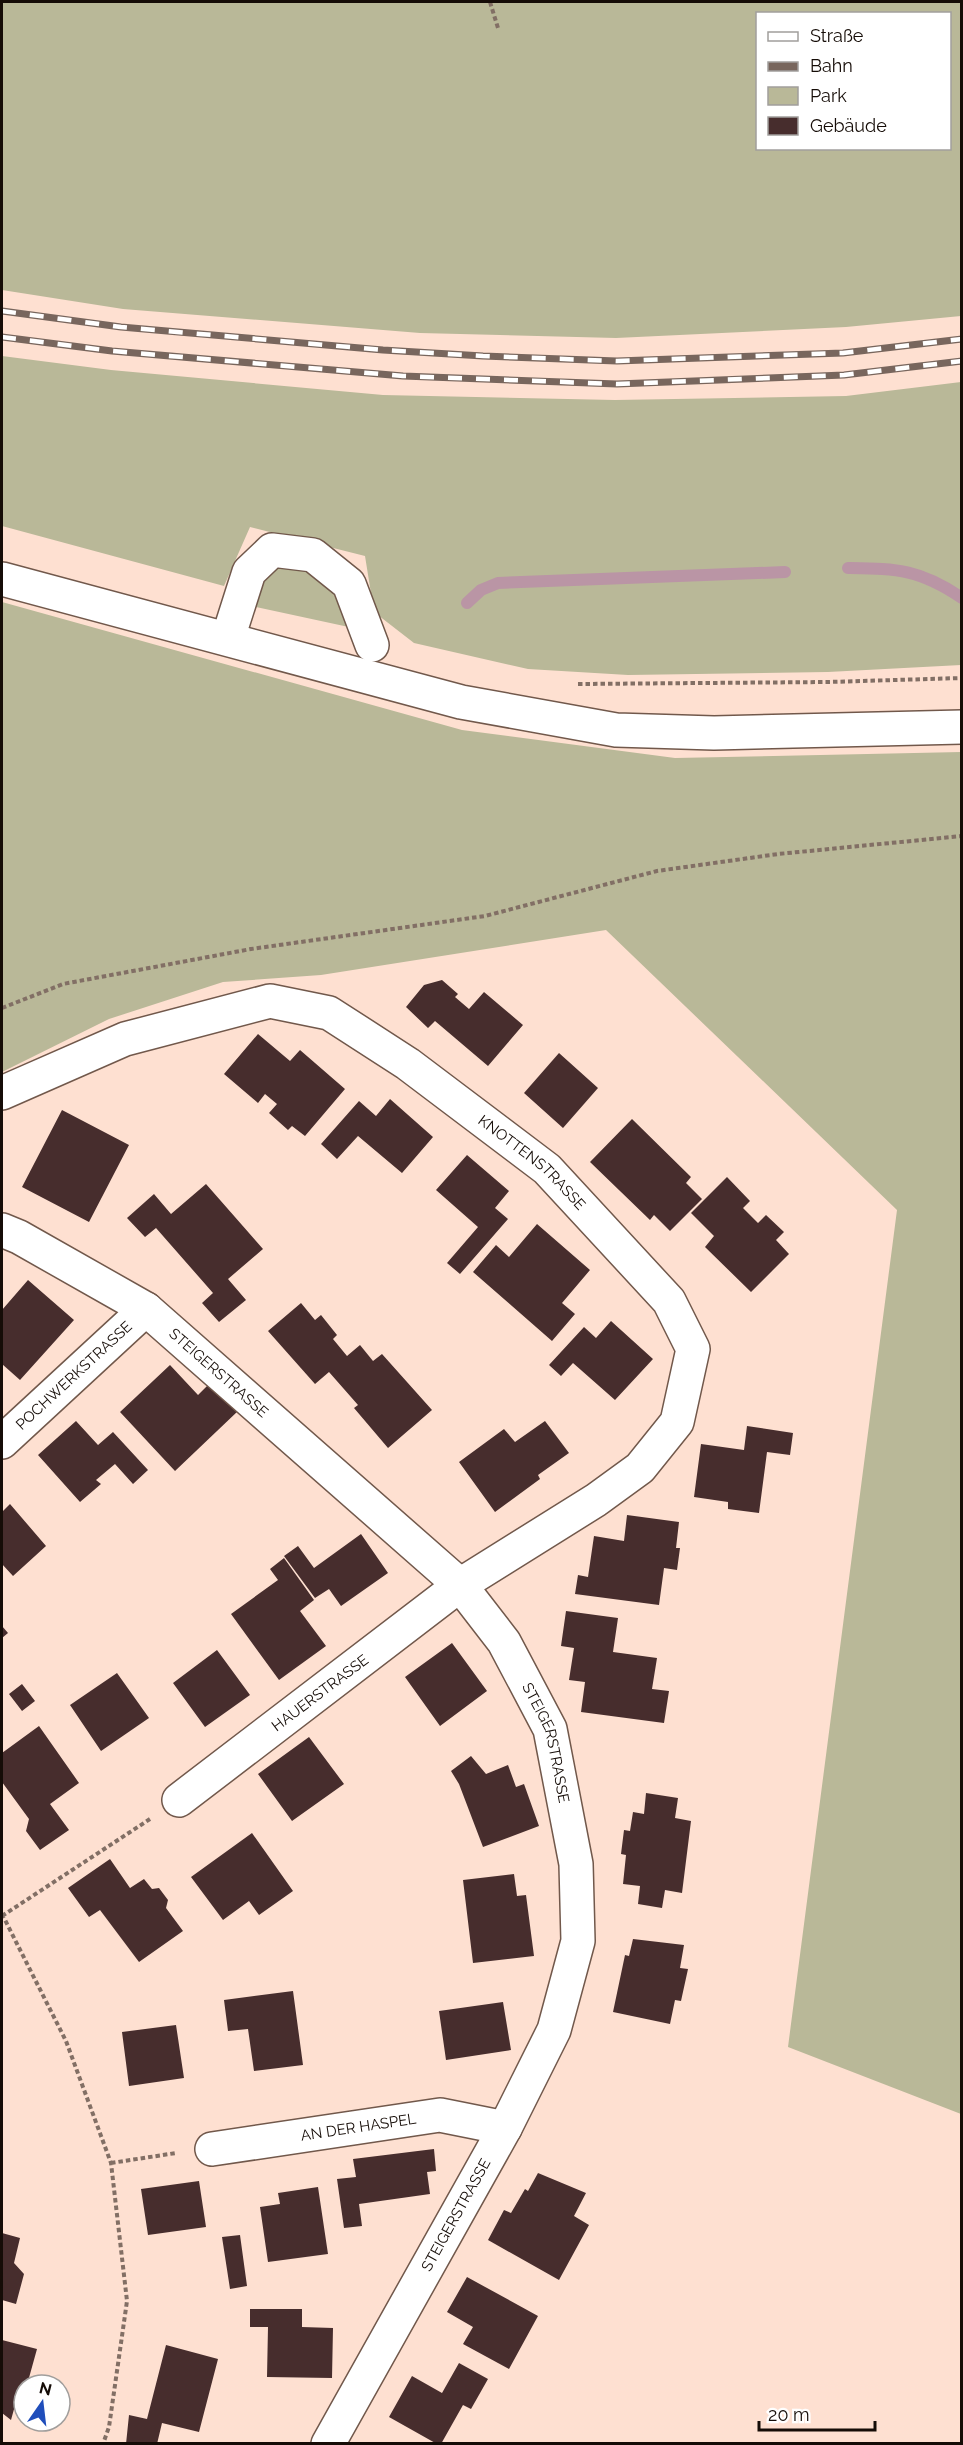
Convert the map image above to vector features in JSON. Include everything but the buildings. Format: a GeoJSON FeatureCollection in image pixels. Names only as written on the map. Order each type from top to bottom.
{"type":"FeatureCollection","features":[{"type":"Feature","properties":{"kind":"street"},"geometry":{"type":"LineString","coordinates":[[228,638],[249,572],[272,550],[314,555],[349,584],[372,645]]}},
{"type":"Feature","properties":{"kind":"street"},"geometry":{"type":"LineString","coordinates":[[2,579],[461,702],[616,730],[714,734],[962,727]]}},
{"type":"Feature","properties":{"kind":"street","name":"KNOTTENSTRASSE"},"geometry":{"type":"LineString","coordinates":[[2,1093],[125,1039],[270,1001],[329,1013],[408,1064],[547,1169],[669,1301],[693,1349],[677,1422],[640,1468],[596,1500],[460,1585]]}},
{"type":"Feature","properties":{"kind":"street","name":"STEIGERSTRASSE"},"geometry":{"type":"LineString","coordinates":[[2,1230],[19,1237],[146,1309],[460,1585],[504,1642],[550,1730],[576,1864],[578,1941],[554,2030],[505,2128],[328,2444]]}},
{"type":"Feature","properties":{"kind":"street","name":"POCHWERKSTRASSE"},"geometry":{"type":"LineString","coordinates":[[2,1442],[146,1309]]}},
{"type":"Feature","properties":{"kind":"street","name":"HAUERSTRASSE"},"geometry":{"type":"LineString","coordinates":[[179,1800],[460,1585]]}},
{"type":"Feature","properties":{"kind":"street","name":"AN DER HASPEL"},"geometry":{"type":"LineString","coordinates":[[212,2149],[440,2115],[505,2128]]}},
{"type":"Feature","properties":{"kind":"path"},"geometry":{"type":"LineString","coordinates":[[490,2],[498,28]]}},
{"type":"Feature","properties":{"kind":"path"},"geometry":{"type":"LineString","coordinates":[[576,684],[828,682],[962,678]]}},
{"type":"Feature","properties":{"kind":"path"},"geometry":{"type":"LineString","coordinates":[[2,1008],[63,984],[251,949],[485,916],[657,872],[778,854],[962,836]]}},
{"type":"Feature","properties":{"kind":"path"},"geometry":{"type":"LineString","coordinates":[[103,2444],[109,2427],[126,2301],[111,2163],[66,2041],[2,1915],[179,1800]]}},
{"type":"Feature","properties":{"kind":"path"},"geometry":{"type":"LineString","coordinates":[[111,2163],[212,2149]]}},
{"type":"Feature","properties":{"kind":"green space"},"geometry":{"type":"Polygon","coordinates":[[[2,2],[961,2],[961,316],[846,327],[616,338],[420,333],[123,309],[2,290],[2,2]]]}},
{"type":"Feature","properties":{"kind":"green space"},"geometry":{"type":"Polygon","coordinates":[[[2,356],[111,370],[383,395],[615,400],[846,396],[961,382],[961,665],[828,672],[628,675],[528,669],[414,643],[374,612],[365,556],[250,527],[224,586],[2,526],[2,356]]]}},
{"type":"Feature","properties":{"kind":"green space"},"geometry":{"type":"Polygon","coordinates":[[[289,563],[311,568],[330,589],[358,629],[256,607],[252,598],[262,581],[276,569],[289,563]]]}},
{"type":"Feature","properties":{"kind":"green space"},"geometry":{"type":"Polygon","coordinates":[[[2,602],[462,730],[675,758],[961,752],[961,2114],[788,2047],[897,1210],[606,930],[321,975],[223,982],[109,1019],[2,1072],[2,602]]]}},
{"type":"Feature","properties":{"kind":"waterway"},"geometry":{"type":"LineString","coordinates":[[848,568],[908,572],[933,581],[962,598]]}},
{"type":"Feature","properties":{"kind":"waterway"},"geometry":{"type":"LineString","coordinates":[[467,603],[481,590],[498,583],[785,572]]}},
{"type":"Feature","properties":{"kind":"railway"},"geometry":{"type":"LineString","coordinates":[[2,311],[121,327],[383,350],[617,361],[843,353],[962,339]]}},
{"type":"Feature","properties":{"kind":"railway"},"geometry":{"type":"LineString","coordinates":[[2,337],[112,351],[403,376],[617,384],[844,375],[962,361]]}}]}
